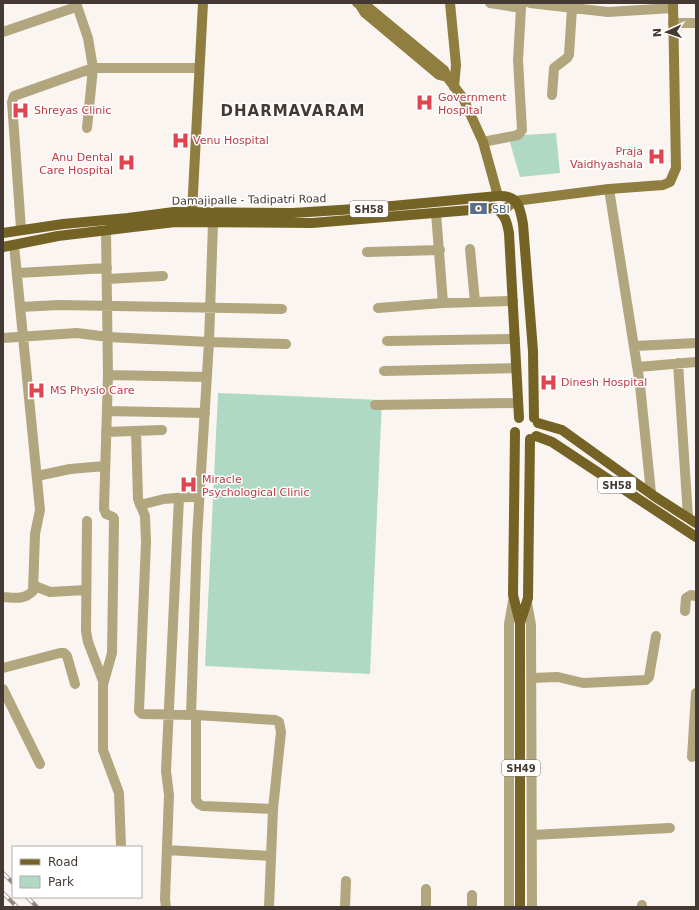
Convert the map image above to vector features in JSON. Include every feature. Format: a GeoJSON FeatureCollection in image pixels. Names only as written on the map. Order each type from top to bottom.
{"type":"FeatureCollection","features":[{"type":"Feature","properties":{"kind":"main road"},"geometry":{"type":"LineString","coordinates":[[192,212],[203,3]]}},
{"type":"Feature","properties":{"kind":"main road"},"geometry":{"type":"LineString","coordinates":[[450,3],[456,65],[454,88]]}},
{"type":"Feature","properties":{"kind":"main road"},"geometry":{"type":"LineString","coordinates":[[358,4],[365,13],[438,75],[447,78],[462,98],[483,142],[498,196]]}},
{"type":"Feature","properties":{"kind":"main road"},"geometry":{"type":"LineString","coordinates":[[515,432],[515,424],[519,418],[509,233],[506,220],[498,210],[515,201],[609,189],[663,185],[670,182],[676,168],[673,5]]}},
{"type":"Feature","properties":{"kind":"main road","name":"Damajipalle - Tadipatri Road"},"geometry":{"type":"LineString","coordinates":[[3,233],[21,229],[78,222],[192,212],[293,213],[371,208],[498,196],[510,196],[515,201]]}},
{"type":"Feature","properties":{"kind":"main road"},"geometry":{"type":"LineString","coordinates":[[515,201],[523,224],[527,270],[536,420],[539,429],[533,437]]}},
{"type":"Feature","properties":{"kind":"main road","name":"Damajipalle - Tadipatri Road"},"geometry":{"type":"LineString","coordinates":[[3,247],[58,236],[175,222],[312,223],[436,213],[498,210]]}},
{"type":"Feature","properties":{"kind":"main road","name":"SH58"},"geometry":{"type":"LineString","coordinates":[[519,418],[525,415],[562,430],[647,491],[692,520]]}},
{"type":"Feature","properties":{"kind":"main road","name":"SH58"},"geometry":{"type":"LineString","coordinates":[[515,432],[520,437],[533,437],[552,442],[696,537]]}},
{"type":"Feature","properties":{"kind":"main road","name":"SH49"},"geometry":{"type":"LineString","coordinates":[[515,432],[512,553],[513,601],[520,626],[520,907]]}},
{"type":"Feature","properties":{"kind":"main road","name":"SH49"},"geometry":{"type":"LineString","coordinates":[[520,626],[527,604],[533,437]]}},
{"type":"Feature","properties":{"kind":"main road"},"geometry":{"type":"LineString","coordinates":[[638,499],[647,491]]}},
{"type":"Feature","properties":{"kind":"street"},"geometry":{"type":"LineString","coordinates":[[483,142],[518,135],[522,130],[518,60],[522,5],[490,3]]}},
{"type":"Feature","properties":{"kind":"street"},"geometry":{"type":"LineString","coordinates":[[530,3],[608,12],[673,5]]}},
{"type":"Feature","properties":{"kind":"street"},"geometry":{"type":"LineString","coordinates":[[3,32],[76,5],[88,38],[93,68],[87,128]]}},
{"type":"Feature","properties":{"kind":"street"},"geometry":{"type":"LineString","coordinates":[[552,95],[554,68],[569,55],[572,8]]}},
{"type":"Feature","properties":{"kind":"street"},"geometry":{"type":"LineString","coordinates":[[673,23],[696,22]]}},
{"type":"Feature","properties":{"kind":"street"},"geometry":{"type":"LineString","coordinates":[[21,229],[12,102],[14,96],[93,68],[200,68]]}},
{"type":"Feature","properties":{"kind":"street"},"geometry":{"type":"LineString","coordinates":[[609,189],[638,367],[647,491]]}},
{"type":"Feature","properties":{"kind":"street"},"geometry":{"type":"LineString","coordinates":[[498,196],[498,210]]}},
{"type":"Feature","properties":{"kind":"street"},"geometry":{"type":"LineString","coordinates":[[436,213],[443,303]]}},
{"type":"Feature","properties":{"kind":"street"},"geometry":{"type":"LineString","coordinates":[[213,223],[209,342],[200,496],[194,715],[196,800],[203,806],[273,809]]}},
{"type":"Feature","properties":{"kind":"street"},"geometry":{"type":"LineString","coordinates":[[106,231],[108,375],[104,512],[114,519],[112,653],[104,681],[103,750],[119,793],[121,846]]}},
{"type":"Feature","properties":{"kind":"street"},"geometry":{"type":"LineString","coordinates":[[3,597],[27,597],[34,592],[35,534],[40,510],[14,244]]}},
{"type":"Feature","properties":{"kind":"street"},"geometry":{"type":"LineString","coordinates":[[470,249],[475,302]]}},
{"type":"Feature","properties":{"kind":"street"},"geometry":{"type":"LineString","coordinates":[[367,252],[440,250]]}},
{"type":"Feature","properties":{"kind":"street"},"geometry":{"type":"LineString","coordinates":[[18,273],[107,268]]}},
{"type":"Feature","properties":{"kind":"street"},"geometry":{"type":"LineString","coordinates":[[107,279],[163,276]]}},
{"type":"Feature","properties":{"kind":"street"},"geometry":{"type":"LineString","coordinates":[[378,308],[443,303],[513,301]]}},
{"type":"Feature","properties":{"kind":"street"},"geometry":{"type":"LineString","coordinates":[[20,307],[59,305],[282,309]]}},
{"type":"Feature","properties":{"kind":"street"},"geometry":{"type":"LineString","coordinates":[[3,338],[65,333],[108,337],[286,344]]}},
{"type":"Feature","properties":{"kind":"street"},"geometry":{"type":"LineString","coordinates":[[387,341],[515,339]]}},
{"type":"Feature","properties":{"kind":"street"},"geometry":{"type":"LineString","coordinates":[[635,346],[696,344]]}},
{"type":"Feature","properties":{"kind":"street"},"geometry":{"type":"LineString","coordinates":[[638,367],[696,362]]}},
{"type":"Feature","properties":{"kind":"street"},"geometry":{"type":"LineString","coordinates":[[678,363],[692,520]]}},
{"type":"Feature","properties":{"kind":"street"},"geometry":{"type":"LineString","coordinates":[[384,371],[516,368]]}},
{"type":"Feature","properties":{"kind":"street"},"geometry":{"type":"LineString","coordinates":[[108,375],[207,377]]}},
{"type":"Feature","properties":{"kind":"street"},"geometry":{"type":"LineString","coordinates":[[375,405],[518,403]]}},
{"type":"Feature","properties":{"kind":"street"},"geometry":{"type":"LineString","coordinates":[[107,411],[205,413]]}},
{"type":"Feature","properties":{"kind":"street"},"geometry":{"type":"LineString","coordinates":[[106,432],[162,430]]}},
{"type":"Feature","properties":{"kind":"street"},"geometry":{"type":"LineString","coordinates":[[136,431],[138,499],[145,516],[146,542],[142,602],[139,710],[142,714],[194,715],[275,720],[280,722],[281,732],[273,809],[269,907]]}},
{"type":"Feature","properties":{"kind":"street"},"geometry":{"type":"LineString","coordinates":[[37,476],[70,469],[105,466]]}},
{"type":"Feature","properties":{"kind":"street"},"geometry":{"type":"LineString","coordinates":[[140,505],[164,499],[200,496]]}},
{"type":"Feature","properties":{"kind":"street"},"geometry":{"type":"LineString","coordinates":[[166,907],[165,899],[169,795],[166,771],[170,715],[179,498]]}},
{"type":"Feature","properties":{"kind":"street"},"geometry":{"type":"LineString","coordinates":[[87,521],[86,636],[104,681]]}},
{"type":"Feature","properties":{"kind":"street"},"geometry":{"type":"LineString","coordinates":[[34,586],[50,592],[86,590]]}},
{"type":"Feature","properties":{"kind":"street"},"geometry":{"type":"LineString","coordinates":[[685,610],[686,598],[691,595],[696,596]]}},
{"type":"Feature","properties":{"kind":"street"},"geometry":{"type":"LineString","coordinates":[[509,907],[509,624],[513,601]]}},
{"type":"Feature","properties":{"kind":"street"},"geometry":{"type":"LineString","coordinates":[[527,604],[531,625],[532,907]]}},
{"type":"Feature","properties":{"kind":"street"},"geometry":{"type":"LineString","coordinates":[[531,678],[558,677],[583,683],[646,680],[649,677],[656,636]]}},
{"type":"Feature","properties":{"kind":"street"},"geometry":{"type":"LineString","coordinates":[[3,668],[64,653],[75,684]]}},
{"type":"Feature","properties":{"kind":"street"},"geometry":{"type":"LineString","coordinates":[[3,689],[40,764]]}},
{"type":"Feature","properties":{"kind":"street"},"geometry":{"type":"LineString","coordinates":[[692,757],[696,693]]}},
{"type":"Feature","properties":{"kind":"street"},"geometry":{"type":"LineString","coordinates":[[532,835],[670,828]]}},
{"type":"Feature","properties":{"kind":"street"},"geometry":{"type":"LineString","coordinates":[[167,850],[271,856]]}},
{"type":"Feature","properties":{"kind":"street"},"geometry":{"type":"LineString","coordinates":[[345,907],[346,881]]}},
{"type":"Feature","properties":{"kind":"street"},"geometry":{"type":"LineString","coordinates":[[426,889],[426,907]]}},
{"type":"Feature","properties":{"kind":"street"},"geometry":{"type":"LineString","coordinates":[[472,895],[472,907]]}},
{"type":"Feature","properties":{"kind":"green space"},"geometry":{"type":"Polygon","coordinates":[[[556,133],[560,173],[520,177],[508,136],[556,133]]]}},
{"type":"Feature","properties":{"kind":"green space"},"geometry":{"type":"Polygon","coordinates":[[[218,393],[382,400],[370,674],[205,666],[218,393]]]}},
{"type":"Feature","properties":{"kind":"railway"},"geometry":{"type":"LineString","coordinates":[[3,873],[12,882]]}},
{"type":"Feature","properties":{"kind":"railway"},"geometry":{"type":"LineString","coordinates":[[3,893],[17,907]]}},
{"type":"Feature","properties":{"kind":"railway"},"geometry":{"type":"LineString","coordinates":[[28,898],[37,907]]}},
{"type":"Feature","properties":{"kind":"place","name":"Government Hospital"},"geometry":{"type":"Point","coordinates":[425,103]}},
{"type":"Feature","properties":{"kind":"place","name":"Shreyas Clinic"},"geometry":{"type":"Point","coordinates":[21,110]}},
{"type":"Feature","properties":{"kind":"place","name":"Venu Hospital"},"geometry":{"type":"Point","coordinates":[180,140]}},
{"type":"Feature","properties":{"kind":"place","name":"Praja Vaidhyashala"},"geometry":{"type":"Point","coordinates":[656,157]}},
{"type":"Feature","properties":{"kind":"place","name":"Anu Dental Care Hospital"},"geometry":{"type":"Point","coordinates":[126,163]}},
{"type":"Feature","properties":{"kind":"place","name":"SBI"},"geometry":{"type":"Point","coordinates":[479,209]}},
{"type":"Feature","properties":{"kind":"place","name":"Dinesh Hospital"},"geometry":{"type":"Point","coordinates":[548,382]}},
{"type":"Feature","properties":{"kind":"place","name":"MS Physio Care"},"geometry":{"type":"Point","coordinates":[37,390]}},
{"type":"Feature","properties":{"kind":"place","name":"Miracle Psychological Clinic"},"geometry":{"type":"Point","coordinates":[189,485]}},
{"type":"Feature","properties":{"kind":"district","name":"DHARMAVARAM"},"geometry":{"type":"Point","coordinates":[293,111]}}]}
